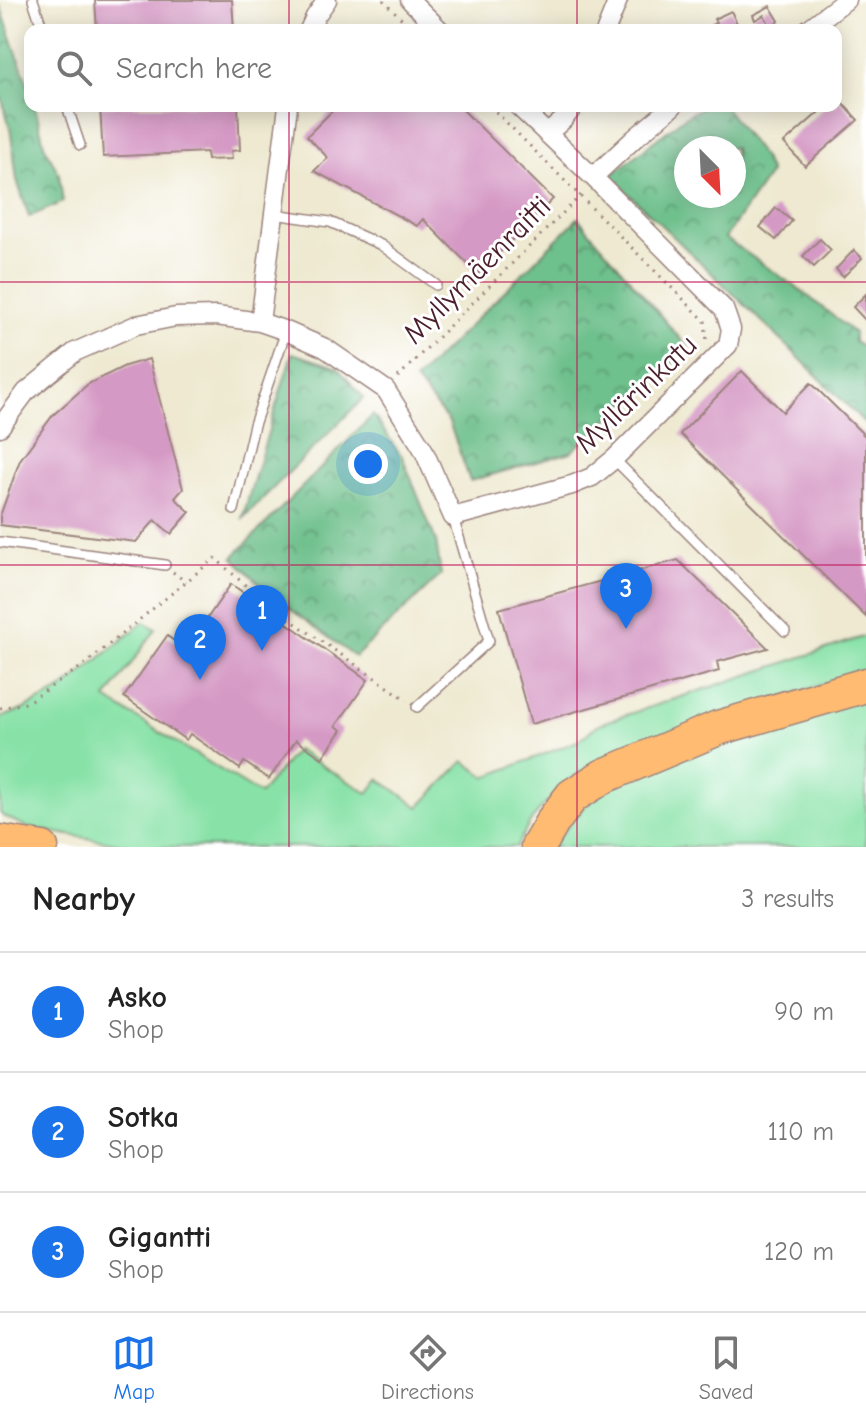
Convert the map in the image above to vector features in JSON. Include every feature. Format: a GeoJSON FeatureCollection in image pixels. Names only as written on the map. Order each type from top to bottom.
{"type":"FeatureCollection","features":[{"type":"Feature","properties":{"kind":"highway"},"geometry":{"type":"LineString","coordinates":[[538,847],[572,796],[604,776],[718,728],[866,685]]}},
{"type":"Feature","properties":{"kind":"street"},"geometry":{"type":"LineString","coordinates":[[312,24],[327,0]]}},
{"type":"Feature","properties":{"kind":"street"},"geometry":{"type":"LineString","coordinates":[[410,0],[434,24]]}},
{"type":"Feature","properties":{"kind":"street"},"geometry":{"type":"LineString","coordinates":[[608,24],[618,0]]}},
{"type":"Feature","properties":{"kind":"street"},"geometry":{"type":"LineString","coordinates":[[815,24],[846,0]]}},
{"type":"Feature","properties":{"kind":"street"},"geometry":{"type":"LineString","coordinates":[[260,322],[287,112]]}},
{"type":"Feature","properties":{"kind":"street","name":"Myllärinkatu"},"geometry":{"type":"LineString","coordinates":[[453,517],[592,477],[614,459],[728,345],[731,329],[724,309],[524,112]]}},
{"type":"Feature","properties":{"kind":"street"},"geometry":{"type":"LineString","coordinates":[[547,134],[569,112]]}},
{"type":"Feature","properties":{"kind":"street"},"geometry":{"type":"LineString","coordinates":[[593,177],[666,112]]}},
{"type":"Feature","properties":{"kind":"street"},"geometry":{"type":"LineString","coordinates":[[0,427],[26,392],[75,352],[136,325],[176,317],[216,316],[260,322],[325,348],[386,390],[423,449],[453,517]]}},
{"type":"Feature","properties":{"kind":"lane"},"geometry":{"type":"LineString","coordinates":[[33,0],[41,24]]}},
{"type":"Feature","properties":{"kind":"lane"},"geometry":{"type":"LineString","coordinates":[[69,112],[80,145]]}},
{"type":"Feature","properties":{"kind":"lane"},"geometry":{"type":"LineString","coordinates":[[274,214],[330,222],[381,245],[436,285]]}},
{"type":"Feature","properties":{"kind":"lane"},"geometry":{"type":"LineString","coordinates":[[234,510],[254,425],[286,331]]}},
{"type":"Feature","properties":{"kind":"lane"},"geometry":{"type":"LineString","coordinates":[[614,459],[785,631]]}},
{"type":"Feature","properties":{"kind":"lane"},"geometry":{"type":"LineString","coordinates":[[417,707],[489,641],[453,517]]}},
{"type":"Feature","properties":{"kind":"lane"},"geometry":{"type":"LineString","coordinates":[[0,542],[165,565]]}},
{"type":"Feature","properties":{"kind":"path"},"geometry":{"type":"LineString","coordinates":[[383,0],[407,24]]}},
{"type":"Feature","properties":{"kind":"path"},"geometry":{"type":"LineString","coordinates":[[496,112],[705,321],[708,344]]}},
{"type":"Feature","properties":{"kind":"path","name":"Myllymäenraitti"},"geometry":{"type":"LineString","coordinates":[[386,390],[581,195],[593,177]]}},
{"type":"Feature","properties":{"kind":"path"},"geometry":{"type":"LineString","coordinates":[[0,708],[26,703],[84,665],[215,558],[263,601],[417,707]]}},
{"type":"Feature","properties":{"kind":"green space"},"geometry":{"type":"Polygon","coordinates":[[[0,5],[24,74],[24,112],[36,112],[44,145],[59,174],[63,202],[29,217],[17,180],[10,127],[0,93],[0,5]]]}},
{"type":"Feature","properties":{"kind":"green space"},"geometry":{"type":"Polygon","coordinates":[[[694,112],[728,112],[763,158],[770,173],[746,208],[746,136],[674,136],[674,208],[746,208],[725,238],[803,292],[854,333],[854,342],[866,349],[866,424],[610,176],[694,112]]]}},
{"type":"Feature","properties":{"kind":"green space"},"geometry":{"type":"Polygon","coordinates":[[[578,218],[688,348],[571,452],[470,481],[449,422],[415,380],[578,218]]]}},
{"type":"Feature","properties":{"kind":"green space"},"geometry":{"type":"Polygon","coordinates":[[[292,353],[337,367],[364,398],[242,519],[292,353]]]}},
{"type":"Feature","properties":{"kind":"green space"},"geometry":{"type":"Polygon","coordinates":[[[373,415],[402,456],[436,541],[441,575],[355,657],[270,594],[233,557],[373,415]]]}},
{"type":"Feature","properties":{"kind":"green space"},"geometry":{"type":"Polygon","coordinates":[[[144,622],[156,629],[106,699],[260,794],[296,750],[368,793],[379,779],[419,807],[464,761],[486,777],[578,741],[599,724],[866,636],[866,671],[639,742],[600,758],[562,785],[532,819],[516,847],[138,847],[29,828],[3,816],[0,813],[0,718],[61,690],[144,622]]]}},
{"type":"Feature","properties":{"kind":"green space"},"geometry":{"type":"Polygon","coordinates":[[[866,694],[866,847],[551,847],[587,804],[617,782],[711,743],[866,694]]]}},
{"type":"Feature","properties":{"kind":"building"},"geometry":{"type":"Polygon","coordinates":[[[95,0],[232,0],[234,24],[97,24],[95,0]]]}},
{"type":"Feature","properties":{"kind":"building"},"geometry":{"type":"Polygon","coordinates":[[[770,6],[779,21],[769,24],[764,15],[755,20],[753,15],[770,6]]]}},
{"type":"Feature","properties":{"kind":"building"},"geometry":{"type":"Polygon","coordinates":[[[731,11],[737,24],[714,24],[714,19],[731,11]]]}},
{"type":"Feature","properties":{"kind":"building"},"geometry":{"type":"Polygon","coordinates":[[[842,103],[858,120],[805,166],[784,143],[819,112],[842,112],[842,103]]]}},
{"type":"Feature","properties":{"kind":"building"},"geometry":{"type":"Polygon","coordinates":[[[100,112],[238,112],[240,150],[231,151],[232,159],[207,160],[206,152],[103,157],[100,112]]]}},
{"type":"Feature","properties":{"kind":"building"},"geometry":{"type":"Polygon","coordinates":[[[331,112],[465,112],[553,199],[478,274],[423,219],[417,226],[314,171],[328,158],[307,136],[331,112]]]}},
{"type":"Feature","properties":{"kind":"building"},"geometry":{"type":"Polygon","coordinates":[[[776,208],[792,221],[776,240],[760,227],[776,208]]]}},
{"type":"Feature","properties":{"kind":"building"},"geometry":{"type":"Polygon","coordinates":[[[820,239],[831,250],[814,267],[803,256],[820,239]]]}},
{"type":"Feature","properties":{"kind":"building"},"geometry":{"type":"Polygon","coordinates":[[[854,250],[862,258],[843,277],[836,269],[854,250]]]}},
{"type":"Feature","properties":{"kind":"building"},"geometry":{"type":"Polygon","coordinates":[[[866,294],[866,321],[853,307],[866,294]]]}},
{"type":"Feature","properties":{"kind":"building"},"geometry":{"type":"Polygon","coordinates":[[[149,359],[183,489],[175,498],[190,512],[171,534],[155,520],[136,542],[0,525],[0,516],[20,460],[53,415],[88,384],[125,366],[149,359]]]}},
{"type":"Feature","properties":{"kind":"building"},"geometry":{"type":"Polygon","coordinates":[[[742,371],[783,412],[811,383],[866,437],[866,617],[680,434],[742,371]]]}},
{"type":"Feature","properties":{"kind":"building"},"geometry":{"type":"Polygon","coordinates":[[[678,560],[768,648],[717,662],[719,671],[531,724],[499,609],[678,560]]]}},
{"type":"Feature","properties":{"kind":"building"},"geometry":{"type":"Polygon","coordinates":[[[231,584],[368,680],[336,726],[342,730],[322,758],[296,740],[269,779],[244,762],[240,769],[190,734],[186,740],[124,697],[167,636],[186,649],[231,584]]]}},
{"type":"Feature","properties":{"kind":"place","name":"Gigantti"},"geometry":{"type":"Point","coordinates":[626,629]}},
{"type":"Feature","properties":{"kind":"place","name":"Asko"},"geometry":{"type":"Point","coordinates":[262,651]}},
{"type":"Feature","properties":{"kind":"place","name":"Sotka"},"geometry":{"type":"Point","coordinates":[200,680]}}]}
